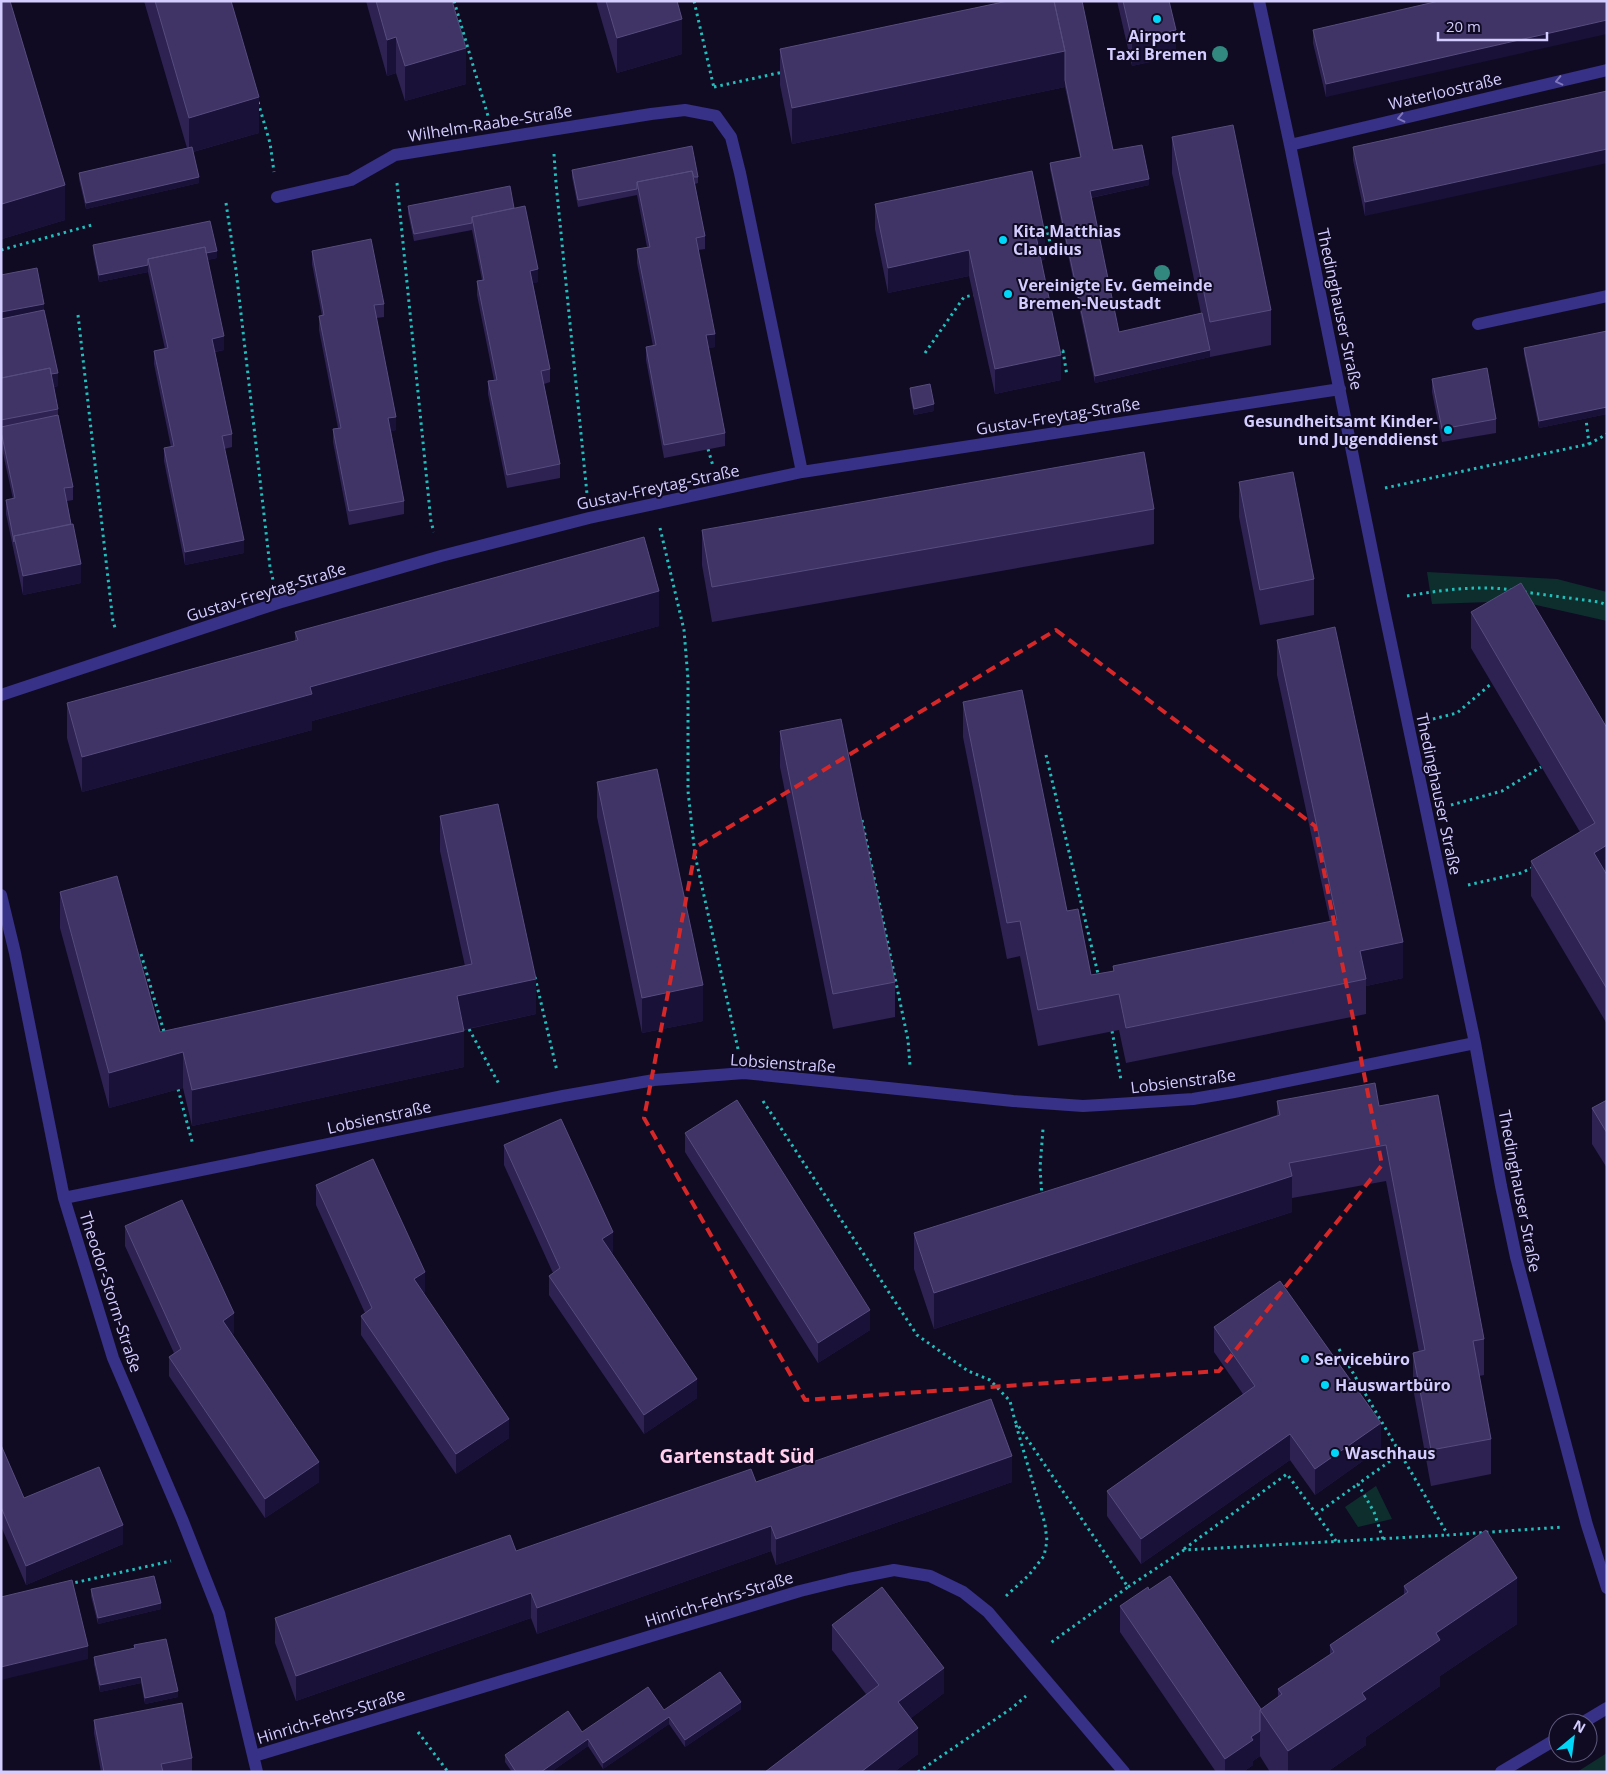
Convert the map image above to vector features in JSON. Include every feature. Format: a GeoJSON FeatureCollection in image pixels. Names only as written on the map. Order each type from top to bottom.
{"type":"FeatureCollection","features":[{"type":"Feature","properties":{"kind":"street","name":"Thedinghauser Straße"},"geometry":{"type":"LineString","coordinates":[[1258,1],[1290,145],[1360,494],[1476,1043],[1501,1186],[1516,1256],[1587,1525],[1607,1588]]}},
{"type":"Feature","properties":{"kind":"street","name":"Waterloostraße"},"geometry":{"type":"LineString","coordinates":[[1290,145],[1607,70]]}},
{"type":"Feature","properties":{"kind":"street","name":"Wilhelm-Raabe-Straße"},"geometry":{"type":"LineString","coordinates":[[276,197],[351,180],[395,155],[685,110],[716,116]]}},
{"type":"Feature","properties":{"kind":"street"},"geometry":{"type":"LineString","coordinates":[[716,116],[731,137],[740,173],[802,472]]}},
{"type":"Feature","properties":{"kind":"street"},"geometry":{"type":"LineString","coordinates":[[1478,324],[1607,296]]}},
{"type":"Feature","properties":{"kind":"street","name":"Gustav-Freytag-Straße"},"geometry":{"type":"LineString","coordinates":[[1,695],[278,603],[441,556],[589,518],[802,472],[1340,389]]}},
{"type":"Feature","properties":{"kind":"street","name":"Theodor-Storm-Straße"},"geometry":{"type":"LineString","coordinates":[[1,895],[16,953],[64,1198],[113,1358],[182,1519],[219,1614],[257,1772]]}},
{"type":"Feature","properties":{"kind":"street","name":"Lobsienstraße"},"geometry":{"type":"LineString","coordinates":[[64,1198],[511,1106],[654,1080],[744,1073],[912,1091],[1083,1106],[1193,1099],[1476,1043]]}},
{"type":"Feature","properties":{"kind":"street","name":"Hinrich-Fehrs-Straße"},"geometry":{"type":"LineString","coordinates":[[254,1756],[800,1591],[894,1570],[930,1576],[963,1592],[988,1612],[1124,1772]]}},
{"type":"Feature","properties":{"kind":"street"},"geometry":{"type":"LineString","coordinates":[[1501,1772],[1548,1744]]}},
{"type":"Feature","properties":{"kind":"path"},"geometry":{"type":"LineString","coordinates":[[454,1],[495,140]]}},
{"type":"Feature","properties":{"kind":"path"},"geometry":{"type":"LineString","coordinates":[[694,1],[714,88],[716,116]]}},
{"type":"Feature","properties":{"kind":"path"},"geometry":{"type":"LineString","coordinates":[[714,88],[790,71]]}},
{"type":"Feature","properties":{"kind":"path"},"geometry":{"type":"LineString","coordinates":[[256,95],[270,142],[276,197]]}},
{"type":"Feature","properties":{"kind":"path"},"geometry":{"type":"LineString","coordinates":[[553,129],[556,183],[589,518]]}},
{"type":"Feature","properties":{"kind":"path"},"geometry":{"type":"LineString","coordinates":[[395,155],[431,522],[441,556]]}},
{"type":"Feature","properties":{"kind":"path"},"geometry":{"type":"LineString","coordinates":[[226,204],[236,270],[270,567],[278,603]]}},
{"type":"Feature","properties":{"kind":"path"},"geometry":{"type":"LineString","coordinates":[[1,250],[92,226]]}},
{"type":"Feature","properties":{"kind":"path"},"geometry":{"type":"LineString","coordinates":[[1038,228],[1046,226],[1052,251]]}},
{"type":"Feature","properties":{"kind":"path"},"geometry":{"type":"LineString","coordinates":[[925,353],[964,297],[974,296]]}},
{"type":"Feature","properties":{"kind":"path"},"geometry":{"type":"LineString","coordinates":[[78,315],[113,622],[124,654]]}},
{"type":"Feature","properties":{"kind":"path"},"geometry":{"type":"LineString","coordinates":[[1055,352],[1063,351],[1067,376]]}},
{"type":"Feature","properties":{"kind":"path"},"geometry":{"type":"LineString","coordinates":[[1586,419],[1589,444]]}},
{"type":"Feature","properties":{"kind":"path"},"geometry":{"type":"LineString","coordinates":[[1360,494],[1589,444],[1607,434]]}},
{"type":"Feature","properties":{"kind":"path"},"geometry":{"type":"LineString","coordinates":[[654,504],[684,630],[688,679],[688,791],[695,855],[744,1073],[917,1335],[968,1371],[990,1380],[1010,1401],[1045,1524],[1047,1541],[1044,1556],[1029,1575],[988,1612]]}},
{"type":"Feature","properties":{"kind":"path"},"geometry":{"type":"LineString","coordinates":[[1382,600],[1442,590],[1500,588],[1599,602],[1607,605]]}},
{"type":"Feature","properties":{"kind":"path"},"geometry":{"type":"LineString","coordinates":[[1408,725],[1457,712],[1492,683]]}},
{"type":"Feature","properties":{"kind":"path"},"geometry":{"type":"LineString","coordinates":[[1046,755],[1099,980]]}},
{"type":"Feature","properties":{"kind":"path"},"geometry":{"type":"LineString","coordinates":[[1427,811],[1502,791],[1541,767]]}},
{"type":"Feature","properties":{"kind":"path"},"geometry":{"type":"LineString","coordinates":[[862,819],[908,1040],[912,1091]]}},
{"type":"Feature","properties":{"kind":"path"},"geometry":{"type":"LineString","coordinates":[[1443,891],[1521,873],[1537,865]]}},
{"type":"Feature","properties":{"kind":"path"},"geometry":{"type":"LineString","coordinates":[[141,954],[165,1037]]}},
{"type":"Feature","properties":{"kind":"path"},"geometry":{"type":"LineString","coordinates":[[535,974],[563,1096]]}},
{"type":"Feature","properties":{"kind":"path"},"geometry":{"type":"LineString","coordinates":[[469,1029],[511,1106]]}},
{"type":"Feature","properties":{"kind":"path"},"geometry":{"type":"LineString","coordinates":[[1112,1031],[1125,1104]]}},
{"type":"Feature","properties":{"kind":"path"},"geometry":{"type":"LineString","coordinates":[[178,1089],[199,1170]]}},
{"type":"Feature","properties":{"kind":"path"},"geometry":{"type":"LineString","coordinates":[[1042,1206],[1040,1168],[1045,1103]]}},
{"type":"Feature","properties":{"kind":"path"},"geometry":{"type":"LineString","coordinates":[[1339,1349],[1448,1535]]}},
{"type":"Feature","properties":{"kind":"path"},"geometry":{"type":"LineString","coordinates":[[1015,1422],[1128,1587]]}},
{"type":"Feature","properties":{"kind":"path"},"geometry":{"type":"LineString","coordinates":[[1316,1514],[1400,1454]]}},
{"type":"Feature","properties":{"kind":"path"},"geometry":{"type":"LineString","coordinates":[[1028,1659],[1128,1587],[1184,1550],[1287,1474],[1336,1542]]}},
{"type":"Feature","properties":{"kind":"path"},"geometry":{"type":"LineString","coordinates":[[1358,1484],[1374,1512],[1384,1539]]}},
{"type":"Feature","properties":{"kind":"path"},"geometry":{"type":"LineString","coordinates":[[1184,1550],[1587,1525]]}},
{"type":"Feature","properties":{"kind":"path"},"geometry":{"type":"LineString","coordinates":[[60,1586],[196,1555]]}},
{"type":"Feature","properties":{"kind":"path"},"geometry":{"type":"LineString","coordinates":[[918,1772],[1012,1708],[1046,1680]]}},
{"type":"Feature","properties":{"kind":"path"},"geometry":{"type":"LineString","coordinates":[[409,1709],[419,1733],[448,1772]]}},
{"type":"Feature","properties":{"kind":"highlighted area"},"geometry":{"type":"Polygon","coordinates":[[[1056,630],[1315,826],[1382,1165],[1219,1371],[805,1400],[644,1118],[696,847],[1056,630]]]}},
{"type":"Feature","properties":{"kind":"green space"},"geometry":{"type":"Polygon","coordinates":[[[1427,572],[1557,579],[1607,592],[1607,621],[1518,601],[1432,604],[1427,572]]]}},
{"type":"Feature","properties":{"kind":"green space"},"geometry":{"type":"Polygon","coordinates":[[[1376,1486],[1392,1519],[1358,1527],[1345,1507],[1376,1486]]]}},
{"type":"Feature","properties":{"kind":"green space"},"geometry":{"type":"Polygon","coordinates":[[[1607,1753],[1607,1772],[1577,1772],[1591,1763],[1598,1763],[1598,1759],[1607,1753]]]}},
{"type":"Feature","properties":{"kind":"building"},"geometry":{"type":"Polygon","coordinates":[[[1,1],[10,1],[65,185],[2,204],[1,201],[1,1]]]}},
{"type":"Feature","properties":{"kind":"building"},"geometry":{"type":"Polygon","coordinates":[[[155,1],[231,1],[259,97],[189,118],[155,1]]]}},
{"type":"Feature","properties":{"kind":"building"},"geometry":{"type":"Polygon","coordinates":[[[376,1],[452,1],[466,48],[405,66],[396,37],[387,40],[376,1]]]}},
{"type":"Feature","properties":{"kind":"building"},"geometry":{"type":"Polygon","coordinates":[[[606,1],[677,1],[682,19],[617,38],[606,1]]]}},
{"type":"Feature","properties":{"kind":"building"},"geometry":{"type":"Polygon","coordinates":[[[1008,1],[1054,1],[1065,51],[792,108],[780,49],[1008,1]]]}},
{"type":"Feature","properties":{"kind":"building"},"geometry":{"type":"Polygon","coordinates":[[[1054,1],[1082,1],[1113,150],[1142,145],[1149,179],[1090,191],[1119,332],[1202,313],[1210,350],[1095,376],[1050,163],[1081,157],[1065,80],[1065,51],[1054,1]]]}},
{"type":"Feature","properties":{"kind":"building"},"geometry":{"type":"Polygon","coordinates":[[[1123,1],[1169,1],[1176,30],[1132,40],[1123,1]]]}},
{"type":"Feature","properties":{"kind":"building"},"geometry":{"type":"Polygon","coordinates":[[[1439,1],[1607,1],[1607,20],[1326,84],[1313,30],[1439,1]]]}},
{"type":"Feature","properties":{"kind":"building"},"geometry":{"type":"Polygon","coordinates":[[[1607,91],[1607,149],[1365,202],[1353,147],[1607,91]]]}},
{"type":"Feature","properties":{"kind":"building"},"geometry":{"type":"Polygon","coordinates":[[[1233,125],[1271,310],[1210,322],[1172,137],[1233,125]]]}},
{"type":"Feature","properties":{"kind":"building"},"geometry":{"type":"Polygon","coordinates":[[[692,146],[698,177],[694,177],[692,171],[637,182],[637,189],[578,200],[572,170],[692,146]]]}},
{"type":"Feature","properties":{"kind":"building"},"geometry":{"type":"Polygon","coordinates":[[[192,147],[199,177],[86,203],[79,173],[192,147]]]}},
{"type":"Feature","properties":{"kind":"building"},"geometry":{"type":"Polygon","coordinates":[[[692,171],[705,236],[696,238],[715,334],[706,335],[725,433],[664,445],[646,347],[656,345],[637,249],[650,247],[637,182],[692,171]]]}},
{"type":"Feature","properties":{"kind":"building","name":"Vereinigte Ev. Gemeinde Bremen-Neustadt"},"geometry":{"type":"Polygon","coordinates":[[[1032,171],[1045,234],[1036,236],[1061,355],[995,369],[969,250],[888,268],[875,204],[1032,171]]]}},
{"type":"Feature","properties":{"kind":"building"},"geometry":{"type":"Polygon","coordinates":[[[510,186],[514,208],[472,217],[472,223],[414,234],[408,206],[510,186]]]}},
{"type":"Feature","properties":{"kind":"building"},"geometry":{"type":"Polygon","coordinates":[[[525,206],[538,269],[530,271],[550,369],[541,371],[560,464],[507,475],[488,381],[497,380],[477,281],[484,280],[472,217],[525,206]]]}},
{"type":"Feature","properties":{"kind":"building"},"geometry":{"type":"Polygon","coordinates":[[[210,221],[217,251],[206,253],[205,247],[148,259],[148,265],[99,275],[93,245],[210,221]]]}},
{"type":"Feature","properties":{"kind":"building"},"geometry":{"type":"Polygon","coordinates":[[[371,239],[384,304],[374,305],[396,417],[388,418],[404,501],[349,511],[333,429],[341,428],[319,316],[324,315],[312,251],[371,239]]]}},
{"type":"Feature","properties":{"kind":"building"},"geometry":{"type":"Polygon","coordinates":[[[205,247],[224,336],[212,339],[232,434],[222,436],[244,540],[185,552],[164,448],[174,446],[154,351],[168,348],[148,259],[205,247]]]}},
{"type":"Feature","properties":{"kind":"building"},"geometry":{"type":"Polygon","coordinates":[[[37,268],[44,304],[1,312],[1,275],[37,268]]]}},
{"type":"Feature","properties":{"kind":"building"},"geometry":{"type":"Polygon","coordinates":[[[44,310],[58,373],[51,374],[50,368],[2,378],[1,319],[44,310]]]}},
{"type":"Feature","properties":{"kind":"building"},"geometry":{"type":"Polygon","coordinates":[[[1607,331],[1607,407],[1539,421],[1524,348],[1607,331]]]}},
{"type":"Feature","properties":{"kind":"building"},"geometry":{"type":"Polygon","coordinates":[[[50,368],[58,409],[1,420],[1,378],[50,368]]]}},
{"type":"Feature","properties":{"kind":"building"},"geometry":{"type":"Polygon","coordinates":[[[1487,368],[1496,419],[1442,429],[1432,379],[1487,368]]]}},
{"type":"Feature","properties":{"kind":"building"},"geometry":{"type":"Polygon","coordinates":[[[930,384],[934,404],[914,409],[910,388],[930,384]]]}},
{"type":"Feature","properties":{"kind":"building"},"geometry":{"type":"Polygon","coordinates":[[[58,415],[73,487],[64,488],[71,524],[14,536],[14,542],[6,500],[15,498],[1,427],[58,415]]]}},
{"type":"Feature","properties":{"kind":"building"},"geometry":{"type":"Polygon","coordinates":[[[1144,452],[1154,509],[712,587],[702,530],[1144,452]]]}},
{"type":"Feature","properties":{"kind":"building"},"geometry":{"type":"Polygon","coordinates":[[[1293,472],[1314,579],[1260,590],[1239,482],[1293,472]]]}},
{"type":"Feature","properties":{"kind":"building"},"geometry":{"type":"Polygon","coordinates":[[[73,524],[81,564],[23,576],[14,536],[73,524]]]}},
{"type":"Feature","properties":{"kind":"building"},"geometry":{"type":"Polygon","coordinates":[[[644,537],[659,591],[310,687],[312,694],[82,757],[67,703],[298,640],[295,632],[644,537]]]}},
{"type":"Feature","properties":{"kind":"building"},"geometry":{"type":"Polygon","coordinates":[[[1521,583],[1607,728],[1607,845],[1594,853],[1607,875],[1607,989],[1531,861],[1595,823],[1471,612],[1521,583]]]}},
{"type":"Feature","properties":{"kind":"building"},"geometry":{"type":"Polygon","coordinates":[[[1335,627],[1403,942],[1360,951],[1366,979],[1126,1028],[1119,994],[1038,1010],[1020,921],[1007,923],[963,702],[1022,690],[1067,911],[1078,909],[1091,975],[1114,971],[1113,966],[1337,920],[1277,640],[1335,627]]]}},
{"type":"Feature","properties":{"kind":"building"},"geometry":{"type":"Polygon","coordinates":[[[841,719],[895,982],[833,994],[780,731],[841,719]]]}},
{"type":"Feature","properties":{"kind":"building"},"geometry":{"type":"Polygon","coordinates":[[[657,769],[703,985],[642,998],[597,782],[657,769]]]}},
{"type":"Feature","properties":{"kind":"building"},"geometry":{"type":"Polygon","coordinates":[[[498,804],[536,979],[457,996],[464,1031],[192,1090],[183,1052],[109,1073],[60,892],[117,876],[160,1032],[472,964],[440,816],[498,804]]]}},
{"type":"Feature","properties":{"kind":"building"},"geometry":{"type":"Polygon","coordinates":[[[1375,1083],[1379,1106],[1438,1095],[1484,1339],[1473,1341],[1491,1439],[1431,1450],[1413,1353],[1425,1350],[1386,1145],[1289,1163],[1292,1176],[934,1293],[914,1233],[1280,1115],[1277,1101],[1375,1083]]]}},
{"type":"Feature","properties":{"kind":"building"},"geometry":{"type":"Polygon","coordinates":[[[737,1100],[870,1310],[818,1343],[685,1133],[737,1100]]]}},
{"type":"Feature","properties":{"kind":"building"},"geometry":{"type":"Polygon","coordinates":[[[1607,1100],[1607,1133],[1592,1108],[1607,1100]]]}},
{"type":"Feature","properties":{"kind":"building"},"geometry":{"type":"Polygon","coordinates":[[[561,1119],[613,1232],[602,1239],[697,1379],[644,1415],[549,1276],[560,1268],[504,1145],[561,1119]]]}},
{"type":"Feature","properties":{"kind":"building"},"geometry":{"type":"Polygon","coordinates":[[[373,1159],[425,1272],[414,1279],[509,1419],[456,1454],[361,1316],[372,1308],[316,1185],[373,1159]]]}},
{"type":"Feature","properties":{"kind":"building"},"geometry":{"type":"Polygon","coordinates":[[[182,1200],[234,1313],[223,1321],[319,1462],[265,1499],[169,1357],[181,1349],[125,1226],[182,1200]]]}},
{"type":"Feature","properties":{"kind":"building"},"geometry":{"type":"Polygon","coordinates":[[[1280,1281],[1381,1423],[1315,1469],[1290,1434],[1141,1539],[1107,1491],[1255,1386],[1214,1327],[1280,1281]]]}},
{"type":"Feature","properties":{"kind":"building"},"geometry":{"type":"Polygon","coordinates":[[[991,1399],[1012,1456],[776,1539],[771,1526],[537,1608],[531,1593],[296,1676],[275,1618],[510,1535],[516,1551],[751,1469],[756,1482],[991,1399]]]}},
{"type":"Feature","properties":{"kind":"building"},"geometry":{"type":"Polygon","coordinates":[[[1,1445],[24,1498],[99,1467],[123,1525],[26,1566],[1,1507],[1,1445]]]}},
{"type":"Feature","properties":{"kind":"building"},"geometry":{"type":"Polygon","coordinates":[[[1486,1530],[1517,1578],[1436,1633],[1440,1640],[1362,1693],[1366,1699],[1288,1751],[1260,1710],[1282,1694],[1278,1689],[1334,1652],[1330,1645],[1408,1592],[1404,1586],[1486,1530]]]}},
{"type":"Feature","properties":{"kind":"building"},"geometry":{"type":"Polygon","coordinates":[[[154,1576],[161,1603],[98,1618],[91,1589],[154,1576]]]}},
{"type":"Feature","properties":{"kind":"building"},"geometry":{"type":"Polygon","coordinates":[[[1170,1576],[1261,1709],[1260,1731],[1251,1737],[1253,1740],[1225,1759],[1120,1606],[1148,1587],[1149,1590],[1170,1576]]]}},
{"type":"Feature","properties":{"kind":"building"},"geometry":{"type":"Polygon","coordinates":[[[72,1580],[88,1646],[1,1667],[1,1597],[72,1580]]]}},
{"type":"Feature","properties":{"kind":"building"},"geometry":{"type":"Polygon","coordinates":[[[882,1587],[944,1668],[898,1702],[918,1728],[861,1772],[765,1772],[879,1685],[832,1625],[882,1587]]]}},
{"type":"Feature","properties":{"kind":"building"},"geometry":{"type":"Polygon","coordinates":[[[166,1639],[178,1691],[145,1698],[141,1677],[100,1685],[94,1657],[135,1648],[134,1645],[166,1639]]]}},
{"type":"Feature","properties":{"kind":"building"},"geometry":{"type":"Polygon","coordinates":[[[720,1672],[741,1702],[685,1740],[669,1717],[603,1763],[588,1739],[541,1772],[516,1772],[505,1755],[568,1711],[582,1732],[648,1687],[664,1710],[720,1672]]]}},
{"type":"Feature","properties":{"kind":"building"},"geometry":{"type":"Polygon","coordinates":[[[182,1703],[192,1758],[161,1764],[163,1772],[104,1772],[94,1720],[182,1703]]]}},
{"type":"Feature","properties":{"kind":"place","name":"Airport Taxi Bremen"},"geometry":{"type":"Point","coordinates":[1157,19]}},
{"type":"Feature","properties":{"kind":"place","name":"Kita Matthias Claudius"},"geometry":{"type":"Point","coordinates":[1003,240]}},
{"type":"Feature","properties":{"kind":"place","name":"Vereinigte Ev. Gemeinde Bremen-Neustadt"},"geometry":{"type":"Point","coordinates":[1008,294]}},
{"type":"Feature","properties":{"kind":"place","name":"Gesundheitsamt Kinder- und Jugenddienst"},"geometry":{"type":"Point","coordinates":[1448,430]}},
{"type":"Feature","properties":{"kind":"place","name":"Servicebüro"},"geometry":{"type":"Point","coordinates":[1305,1359]}},
{"type":"Feature","properties":{"kind":"place","name":"Hauswartbüro"},"geometry":{"type":"Point","coordinates":[1325,1385]}},
{"type":"Feature","properties":{"kind":"place","name":"Waschhaus"},"geometry":{"type":"Point","coordinates":[1335,1453]}},
{"type":"Feature","properties":{"kind":"district","name":"Gartenstadt Süd"},"geometry":{"type":"Point","coordinates":[737,1456]}}]}
